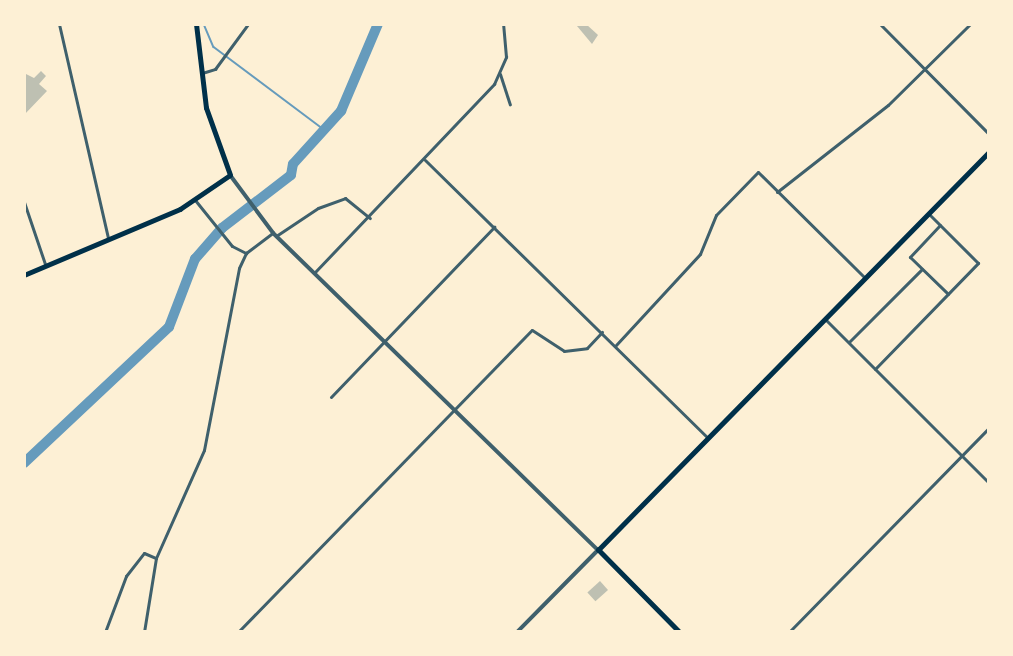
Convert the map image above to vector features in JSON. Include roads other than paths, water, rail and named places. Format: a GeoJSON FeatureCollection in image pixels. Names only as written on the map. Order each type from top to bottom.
{"type":"FeatureCollection","features":[{"type":"Feature","properties":{"kind":"main road"},"geometry":{"type":"LineString","coordinates":[[24,275],[195,200],[230,175],[206,108],[196,24]]}},
{"type":"Feature","properties":{"kind":"main road"},"geometry":{"type":"LineString","coordinates":[[678,632],[598,550],[989,152]]}},
{"type":"Feature","properties":{"kind":"street"},"geometry":{"type":"LineString","coordinates":[[60,24],[108,238]]}},
{"type":"Feature","properties":{"kind":"street"},"geometry":{"type":"LineString","coordinates":[[201,73],[211,73],[248,24]]}},
{"type":"Feature","properties":{"kind":"street"},"geometry":{"type":"LineString","coordinates":[[315,272],[425,160],[500,74],[506,57],[503,24]]}},
{"type":"Feature","properties":{"kind":"street"},"geometry":{"type":"LineString","coordinates":[[880,24],[989,134]]}},
{"type":"Feature","properties":{"kind":"street"},"geometry":{"type":"LineString","coordinates":[[777,192],[888,105],[970,24]]}},
{"type":"Feature","properties":{"kind":"street"},"geometry":{"type":"LineString","coordinates":[[500,74],[510,104]]}},
{"type":"Feature","properties":{"kind":"street"},"geometry":{"type":"LineString","coordinates":[[425,160],[616,345],[708,438]]}},
{"type":"Feature","properties":{"kind":"street"},"geometry":{"type":"LineString","coordinates":[[616,345],[700,254],[716,215],[758,172],[865,278]]}},
{"type":"Feature","properties":{"kind":"street"},"geometry":{"type":"LineString","coordinates":[[230,175],[244,200],[274,234],[598,550],[517,632]]}},
{"type":"Feature","properties":{"kind":"street"},"geometry":{"type":"LineString","coordinates":[[144,632],[156,558],[204,450],[221,337],[246,253],[318,208],[345,198],[370,218]]}},
{"type":"Feature","properties":{"kind":"street"},"geometry":{"type":"LineString","coordinates":[[195,200],[232,246],[246,253]]}},
{"type":"Feature","properties":{"kind":"street"},"geometry":{"type":"LineString","coordinates":[[24,202],[45,264]]}},
{"type":"Feature","properties":{"kind":"street"},"geometry":{"type":"LineString","coordinates":[[874,369],[978,263],[929,214]]}},
{"type":"Feature","properties":{"kind":"street"},"geometry":{"type":"LineString","coordinates":[[940,225],[910,257],[948,294]]}},
{"type":"Feature","properties":{"kind":"street"},"geometry":{"type":"LineString","coordinates":[[331,397],[495,227]]}},
{"type":"Feature","properties":{"kind":"street"},"geometry":{"type":"LineString","coordinates":[[848,342],[922,269]]}},
{"type":"Feature","properties":{"kind":"street"},"geometry":{"type":"LineString","coordinates":[[825,319],[989,483]]}},
{"type":"Feature","properties":{"kind":"street"},"geometry":{"type":"LineString","coordinates":[[238,632],[532,330],[564,351],[587,348],[602,332]]}},
{"type":"Feature","properties":{"kind":"street"},"geometry":{"type":"LineString","coordinates":[[789,632],[989,428]]}},
{"type":"Feature","properties":{"kind":"street"},"geometry":{"type":"LineString","coordinates":[[105,632],[126,576],[144,553],[156,558]]}},
{"type":"Feature","properties":{"kind":"waterway"},"geometry":{"type":"LineString","coordinates":[[204,24],[214,47],[326,131]]}},
{"type":"Feature","properties":{"kind":"waterway"},"geometry":{"type":"LineString","coordinates":[[24,463],[169,327],[195,259],[222,228],[291,175],[293,164],[341,111],[378,24]]}}]}
